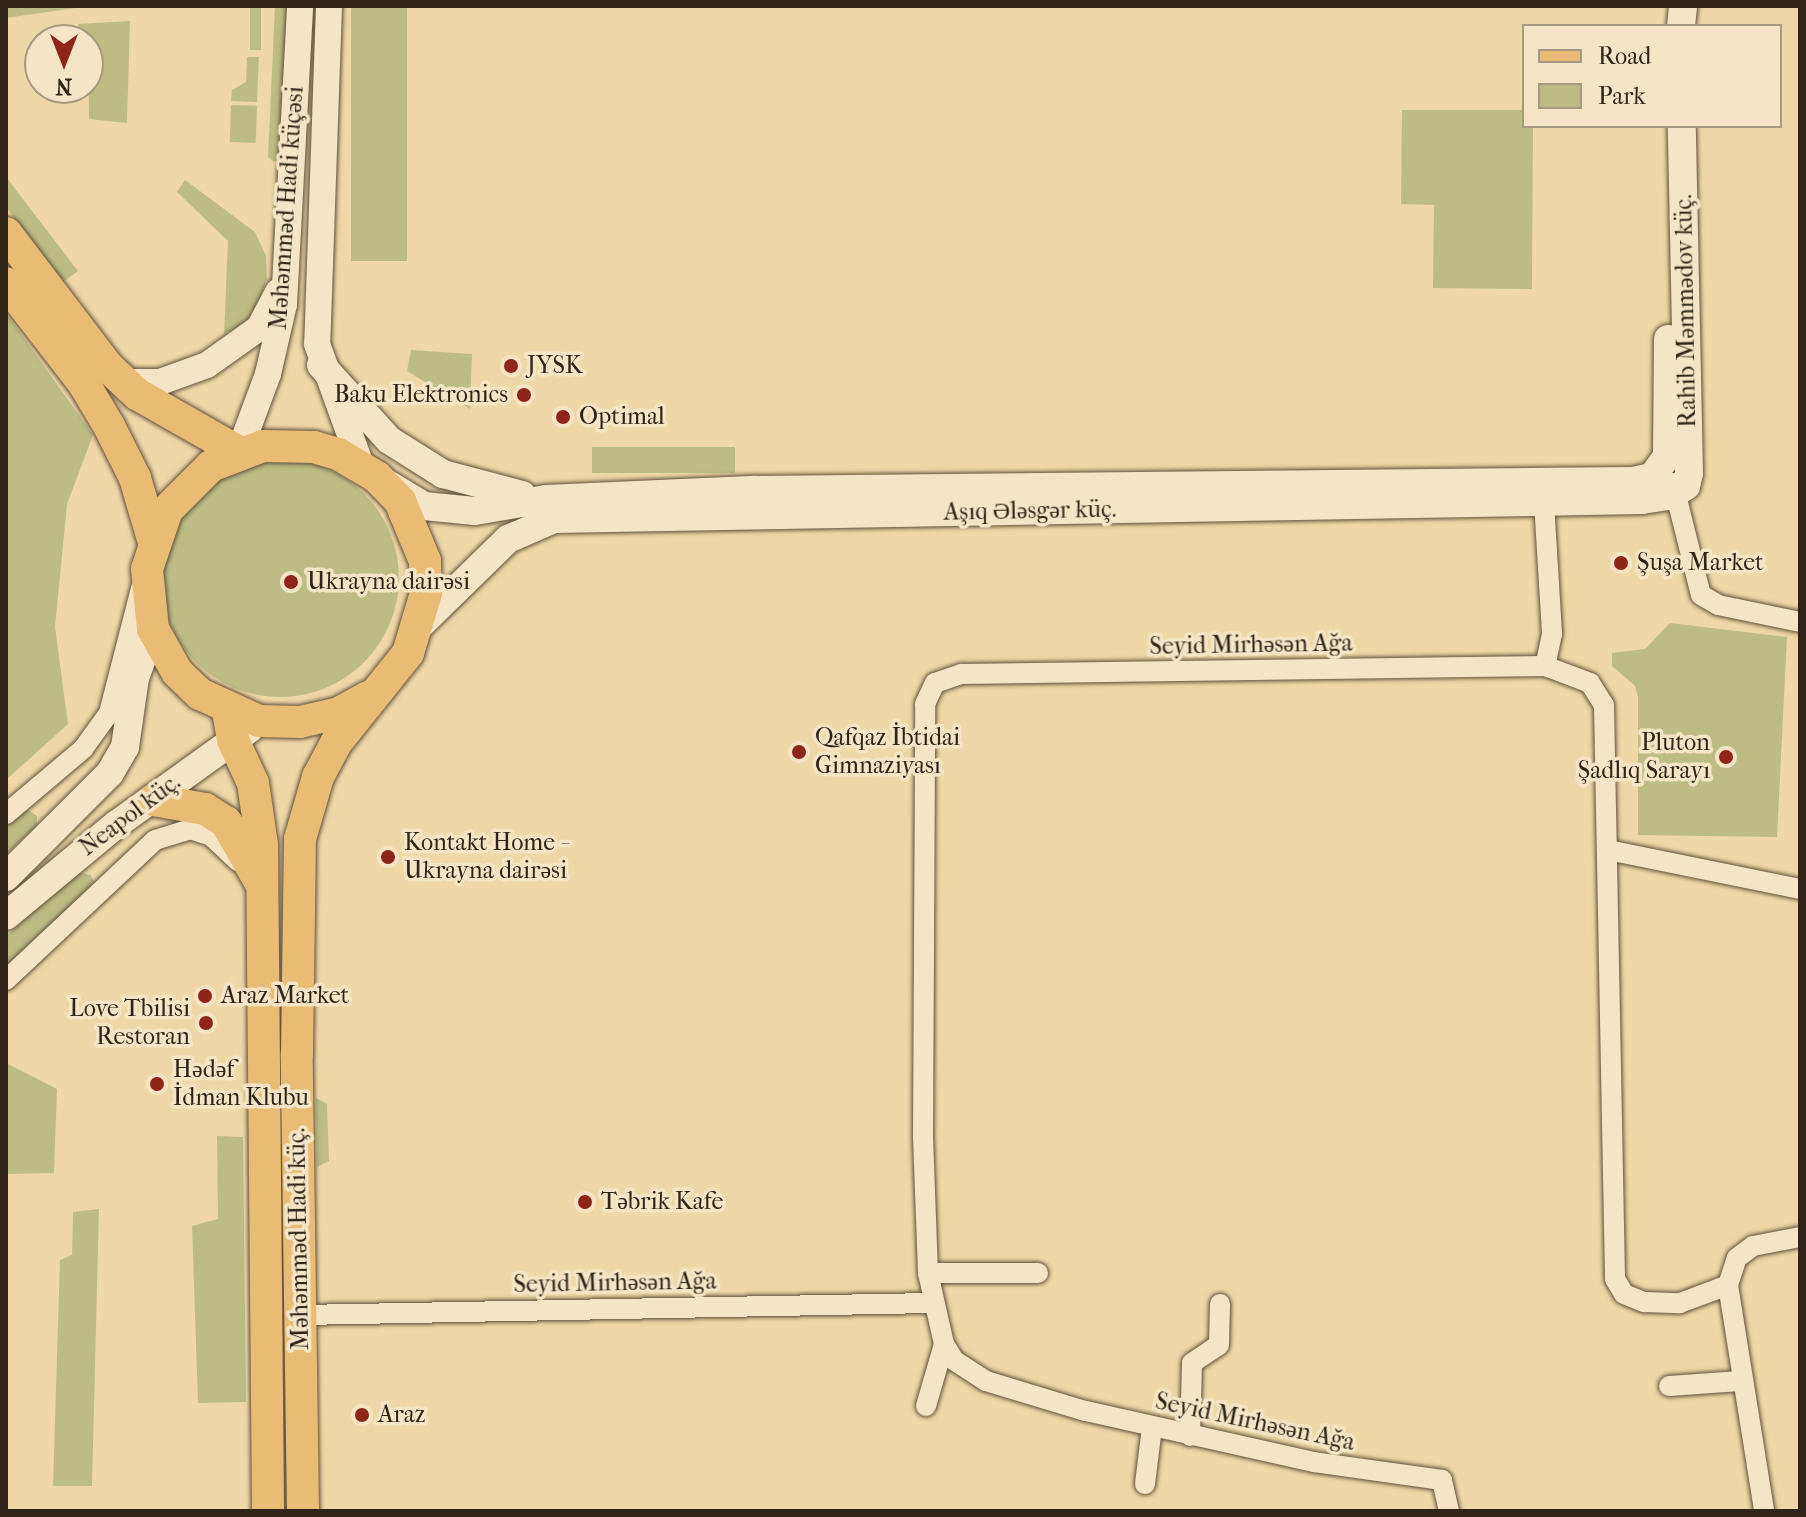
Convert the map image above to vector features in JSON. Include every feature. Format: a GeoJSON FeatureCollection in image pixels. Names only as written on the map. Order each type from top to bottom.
{"type":"FeatureCollection","features":[{"type":"Feature","properties":{"kind":"main road"},"geometry":{"type":"LineString","coordinates":[[1656,474],[1668,446],[1668,128]]}},
{"type":"Feature","properties":{"kind":"main road","name":"Rahib Məmmədov küç."},"geometry":{"type":"LineString","coordinates":[[1679,492],[1686,486],[1689,460],[1682,128]]}},
{"type":"Feature","properties":{"kind":"main road"},"geometry":{"type":"LineString","coordinates":[[6,233],[103,375],[135,478],[150,554],[153,629],[177,672],[231,726],[259,721],[300,722],[339,713],[368,697],[399,665],[420,625],[425,561],[400,501],[369,471],[314,447],[289,444],[239,452],[186,486],[150,554]]}},
{"type":"Feature","properties":{"kind":"main road"},"geometry":{"type":"LineString","coordinates":[[6,283],[103,375],[239,452]]}},
{"type":"Feature","properties":{"kind":"main road"},"geometry":{"type":"LineString","coordinates":[[321,365],[389,440],[443,474],[488,489],[546,499]]}},
{"type":"Feature","properties":{"kind":"main road","name":"Aşıq Ələsgər küç."},"geometry":{"type":"LineString","coordinates":[[369,471],[424,506],[447,510],[546,499],[779,489],[1543,492],[1653,500],[1679,492]]}},
{"type":"Feature","properties":{"kind":"main road","name":"Aşıq Ələsgər küç."},"geometry":{"type":"LineString","coordinates":[[420,625],[508,539],[554,519],[1543,492],[1656,474]]}},
{"type":"Feature","properties":{"kind":"main road","name":"Neapol küç."},"geometry":{"type":"LineString","coordinates":[[6,877],[110,773],[125,747],[135,678],[153,629]]}},
{"type":"Feature","properties":{"kind":"main road","name":"Məhəmməd Hadi küç."},"geometry":{"type":"LineString","coordinates":[[303,1511],[300,839],[318,777],[368,697]]}},
{"type":"Feature","properties":{"kind":"main road","name":"Neapol küç."},"geometry":{"type":"LineString","coordinates":[[6,916],[80,852],[153,800],[231,726]]}},
{"type":"Feature","properties":{"kind":"main road","name":"Məhəmməd Hadi küç."},"geometry":{"type":"LineString","coordinates":[[231,726],[253,783],[260,816],[264,889],[268,1511]]}},
{"type":"Feature","properties":{"kind":"main road"},"geometry":{"type":"LineString","coordinates":[[153,800],[205,809],[226,822],[264,889]]}},
{"type":"Feature","properties":{"kind":"street","name":"Məhəmməd Hadi küçəsi"},"geometry":{"type":"LineString","coordinates":[[239,452],[277,342],[286,274],[300,6]]}},
{"type":"Feature","properties":{"kind":"street","name":"Məhəmməd Hadi küçəsi"},"geometry":{"type":"LineString","coordinates":[[329,6],[314,308],[321,365],[369,471]]}},
{"type":"Feature","properties":{"kind":"street"},"geometry":{"type":"LineString","coordinates":[[103,375],[130,382],[160,382],[207,365],[259,328],[286,274]]}},
{"type":"Feature","properties":{"kind":"street"},"geometry":{"type":"LineString","coordinates":[[1656,474],[1679,492],[1693,578],[1701,595],[1718,605],[1800,622]]}},
{"type":"Feature","properties":{"kind":"street"},"geometry":{"type":"LineString","coordinates":[[1543,492],[1552,634],[1545,666]]}},
{"type":"Feature","properties":{"kind":"street"},"geometry":{"type":"LineString","coordinates":[[6,814],[83,749],[109,713],[150,554]]}},
{"type":"Feature","properties":{"kind":"street","name":"Seyid Mirhəsən Ağa"},"geometry":{"type":"LineString","coordinates":[[1449,1511],[1442,1480],[1426,1475],[1354,1470],[1152,1427],[986,1381],[954,1360],[944,1344],[931,1303],[928,1273],[922,1054],[925,720],[927,693],[935,683],[961,674],[1545,666],[1590,683],[1604,705],[1615,1279],[1624,1294],[1644,1302],[1680,1303],[1728,1285]]}},
{"type":"Feature","properties":{"kind":"street"},"geometry":{"type":"LineString","coordinates":[[6,980],[155,840],[190,829],[211,836],[264,889]]}},
{"type":"Feature","properties":{"kind":"street"},"geometry":{"type":"LineString","coordinates":[[1608,850],[1800,889]]}},
{"type":"Feature","properties":{"kind":"street"},"geometry":{"type":"LineString","coordinates":[[1764,1511],[1740,1381],[1728,1285],[1737,1258],[1753,1246],[1800,1237]]}},
{"type":"Feature","properties":{"kind":"street"},"geometry":{"type":"LineString","coordinates":[[928,1273],[1038,1273]]}},
{"type":"Feature","properties":{"kind":"street","name":"Seyid Mirhəsən Ağa"},"geometry":{"type":"LineString","coordinates":[[301,1315],[931,1303]]}},
{"type":"Feature","properties":{"kind":"street"},"geometry":{"type":"LineString","coordinates":[[1190,1436],[1192,1363],[1219,1345],[1220,1304]]}},
{"type":"Feature","properties":{"kind":"street"},"geometry":{"type":"LineString","coordinates":[[926,1406],[944,1344]]}},
{"type":"Feature","properties":{"kind":"street"},"geometry":{"type":"LineString","coordinates":[[1669,1386],[1740,1381]]}},
{"type":"Feature","properties":{"kind":"street"},"geometry":{"type":"LineString","coordinates":[[1145,1484],[1152,1427]]}},
{"type":"Feature","properties":{"kind":"green space"},"geometry":{"type":"Polygon","coordinates":[[[6,6],[89,6],[6,18],[6,6]]]}},
{"type":"Feature","properties":{"kind":"green space"},"geometry":{"type":"Polygon","coordinates":[[[250,6],[261,6],[261,50],[250,50],[250,6]]]}},
{"type":"Feature","properties":{"kind":"green space"},"geometry":{"type":"Polygon","coordinates":[[[275,6],[287,6],[280,158],[274,162],[268,157],[275,6]]]}},
{"type":"Feature","properties":{"kind":"green space"},"geometry":{"type":"Polygon","coordinates":[[[351,6],[407,6],[407,261],[351,261],[351,6]]]}},
{"type":"Feature","properties":{"kind":"green space"},"geometry":{"type":"Polygon","coordinates":[[[130,21],[127,123],[89,119],[89,104],[104,104],[104,24],[78,24],[130,21]]]}},
{"type":"Feature","properties":{"kind":"green space"},"geometry":{"type":"Polygon","coordinates":[[[247,57],[259,57],[257,102],[231,101],[232,90],[246,82],[247,57]]]}},
{"type":"Feature","properties":{"kind":"green space"},"geometry":{"type":"Polygon","coordinates":[[[231,105],[257,106],[256,143],[230,142],[231,105]]]}},
{"type":"Feature","properties":{"kind":"green space"},"geometry":{"type":"Polygon","coordinates":[[[1402,110],[1522,110],[1522,128],[1533,128],[1532,289],[1433,288],[1434,205],[1401,204],[1402,110]]]}},
{"type":"Feature","properties":{"kind":"green space"},"geometry":{"type":"Polygon","coordinates":[[[6,177],[78,271],[63,282],[6,207],[6,177]]]}},
{"type":"Feature","properties":{"kind":"green space"},"geometry":{"type":"Polygon","coordinates":[[[185,180],[255,232],[266,256],[267,279],[252,319],[224,334],[228,241],[177,192],[185,180]]]}},
{"type":"Feature","properties":{"kind":"green space"},"geometry":{"type":"Polygon","coordinates":[[[6,313],[93,435],[67,504],[55,627],[68,724],[6,780],[6,313]]]}},
{"type":"Feature","properties":{"kind":"green space"},"geometry":{"type":"Polygon","coordinates":[[[411,350],[472,354],[470,409],[407,371],[411,350]]]}},
{"type":"Feature","properties":{"kind":"green space"},"geometry":{"type":"Polygon","coordinates":[[[592,447],[735,447],[735,473],[592,473],[592,447]]]}},
{"type":"Feature","properties":{"kind":"green space"},"geometry":{"type":"Polygon","coordinates":[[[280,459],[303,461],[326,468],[364,494],[390,532],[397,555],[397,601],[390,624],[364,662],[326,688],[303,695],[280,697],[257,695],[234,688],[196,662],[170,624],[163,601],[161,578],[163,555],[170,532],[196,494],[234,468],[257,461],[280,459]]]}},
{"type":"Feature","properties":{"kind":"green space"},"geometry":{"type":"Polygon","coordinates":[[[1670,623],[1787,637],[1777,837],[1638,835],[1638,697],[1635,686],[1612,666],[1612,653],[1645,649],[1670,623]]]}},
{"type":"Feature","properties":{"kind":"green space"},"geometry":{"type":"Polygon","coordinates":[[[25,808],[37,816],[37,826],[6,854],[6,821],[25,808]]]}},
{"type":"Feature","properties":{"kind":"green space"},"geometry":{"type":"Polygon","coordinates":[[[77,872],[91,875],[95,885],[6,969],[6,936],[77,872]]]}},
{"type":"Feature","properties":{"kind":"green space"},"geometry":{"type":"Polygon","coordinates":[[[6,1063],[57,1089],[54,1173],[6,1174],[6,1063]]]}},
{"type":"Feature","properties":{"kind":"green space"},"geometry":{"type":"Polygon","coordinates":[[[316,1098],[327,1104],[329,1161],[317,1167],[316,1098]]]}},
{"type":"Feature","properties":{"kind":"green space"},"geometry":{"type":"Polygon","coordinates":[[[217,1136],[243,1137],[246,1402],[198,1403],[192,1226],[218,1219],[217,1136]]]}},
{"type":"Feature","properties":{"kind":"green space"},"geometry":{"type":"Polygon","coordinates":[[[99,1209],[92,1486],[53,1486],[60,1260],[72,1255],[73,1212],[99,1209]]]}},
{"type":"Feature","properties":{"kind":"place","name":"JYSK"},"geometry":{"type":"Point","coordinates":[511,366]}},
{"type":"Feature","properties":{"kind":"place","name":"Baku Elektronics"},"geometry":{"type":"Point","coordinates":[524,395]}},
{"type":"Feature","properties":{"kind":"place","name":"Optimal"},"geometry":{"type":"Point","coordinates":[563,417]}},
{"type":"Feature","properties":{"kind":"place","name":"Şuşa Market"},"geometry":{"type":"Point","coordinates":[1621,563]}},
{"type":"Feature","properties":{"kind":"place","name":"Ukrayna dairəsi"},"geometry":{"type":"Point","coordinates":[291,582]}},
{"type":"Feature","properties":{"kind":"place","name":"Qafqaz İbtidai Gimnaziyası"},"geometry":{"type":"Point","coordinates":[799,752]}},
{"type":"Feature","properties":{"kind":"place","name":"Pluton Şadlıq Sarayı"},"geometry":{"type":"Point","coordinates":[1726,757]}},
{"type":"Feature","properties":{"kind":"place","name":"Kontakt Home - Ukrayna dairəsi"},"geometry":{"type":"Point","coordinates":[388,857]}},
{"type":"Feature","properties":{"kind":"place","name":"Araz Market"},"geometry":{"type":"Point","coordinates":[205,996]}},
{"type":"Feature","properties":{"kind":"place","name":"Love Tbilisi Restoran"},"geometry":{"type":"Point","coordinates":[206,1023]}},
{"type":"Feature","properties":{"kind":"place","name":"Hədəf İdman Klubu"},"geometry":{"type":"Point","coordinates":[157,1084]}},
{"type":"Feature","properties":{"kind":"place","name":"Təbrik Kafe"},"geometry":{"type":"Point","coordinates":[585,1202]}},
{"type":"Feature","properties":{"kind":"place","name":"Araz"},"geometry":{"type":"Point","coordinates":[362,1415]}}]}
